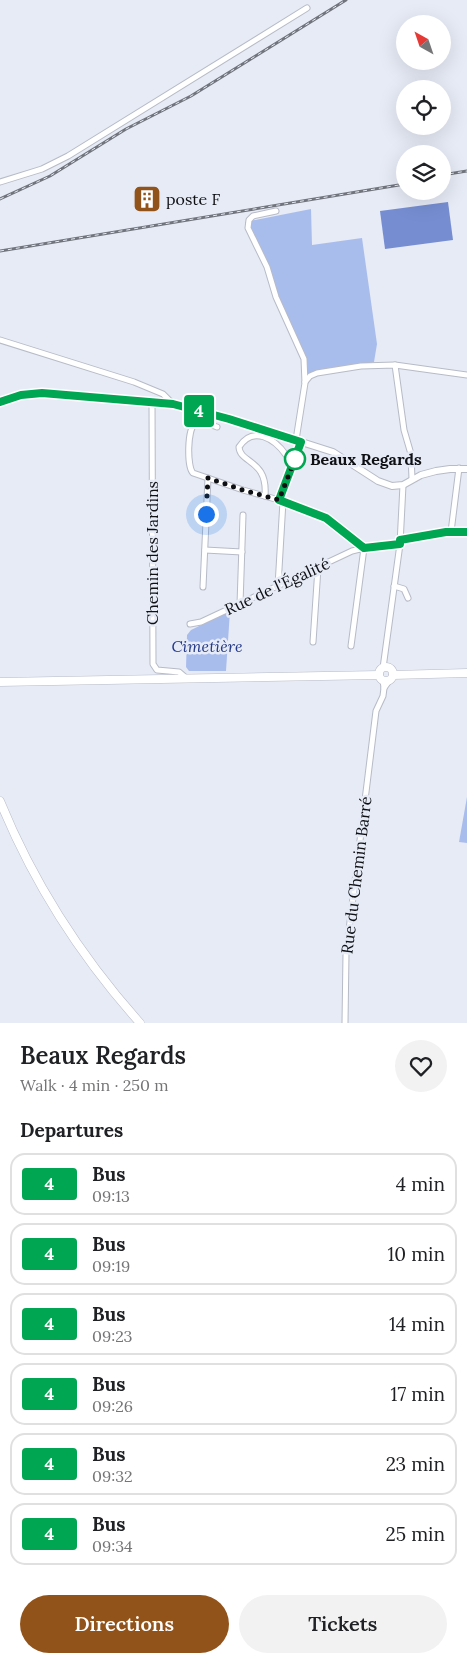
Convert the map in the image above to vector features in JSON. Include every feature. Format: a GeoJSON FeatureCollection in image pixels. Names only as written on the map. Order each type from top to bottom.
{"type":"FeatureCollection","features":[{"type":"Feature","properties":{"kind":"main road"},"geometry":{"type":"LineString","coordinates":[[0,682],[186,678],[385,678],[467,673]]}},
{"type":"Feature","properties":{"kind":"main road"},"geometry":{"type":"LineString","coordinates":[[0,801],[25,856],[54,907],[99,972],[140,1023]]}},
{"type":"Feature","properties":{"kind":"street"},"geometry":{"type":"LineString","coordinates":[[0,182],[42,169],[68,156],[307,8]]}},
{"type":"Feature","properties":{"kind":"street"},"geometry":{"type":"LineString","coordinates":[[276,212],[254,216],[248,223],[248,228],[267,267],[276,297],[302,355],[305,367],[305,383],[298,441],[281,501],[278,586]]}},
{"type":"Feature","properties":{"kind":"street"},"geometry":{"type":"LineString","coordinates":[[0,340],[134,382],[163,394],[173,404]]}},
{"type":"Feature","properties":{"kind":"street"},"geometry":{"type":"LineString","coordinates":[[305,383],[310,376],[317,373],[361,366],[395,365],[467,375]]}},
{"type":"Feature","properties":{"kind":"street"},"geometry":{"type":"LineString","coordinates":[[395,365],[404,430],[411,454],[412,479]]}},
{"type":"Feature","properties":{"kind":"street"},"geometry":{"type":"LineString","coordinates":[[0,402],[21,395],[42,393],[173,404],[229,419],[338,454],[383,483],[392,486],[403,485],[412,479],[436,471],[459,468],[467,469]]}},
{"type":"Feature","properties":{"kind":"street","name":"Chemin des Jardins"},"geometry":{"type":"LineString","coordinates":[[152,402],[153,664],[155,669],[179,672],[186,678]]}},
{"type":"Feature","properties":{"kind":"street"},"geometry":{"type":"LineString","coordinates":[[217,427],[200,422],[195,424],[190,430],[190,468],[193,473],[281,501],[326,518],[364,548],[351,646]]}},
{"type":"Feature","properties":{"kind":"street"},"geometry":{"type":"LineString","coordinates":[[265,496],[266,485],[263,475],[256,465],[241,454],[240,445],[252,437],[263,436],[275,442],[286,455]]}},
{"type":"Feature","properties":{"kind":"street"},"geometry":{"type":"LineString","coordinates":[[451,532],[459,468]]}},
{"type":"Feature","properties":{"kind":"street"},"geometry":{"type":"LineString","coordinates":[[203,587],[208,478]]}},
{"type":"Feature","properties":{"kind":"street","name":"Rue du Chemin Barré"},"geometry":{"type":"LineString","coordinates":[[345,1023],[346,954],[376,711],[383,696],[400,542],[403,485]]}},
{"type":"Feature","properties":{"kind":"street"},"geometry":{"type":"LineString","coordinates":[[240,604],[243,515]]}},
{"type":"Feature","properties":{"kind":"street","name":"Rue de l'Égalité"},"geometry":{"type":"LineString","coordinates":[[190,624],[201,622],[364,548],[451,532],[467,532]]}},
{"type":"Feature","properties":{"kind":"street"},"geometry":{"type":"LineString","coordinates":[[205,550],[242,552]]}},
{"type":"Feature","properties":{"kind":"street"},"geometry":{"type":"LineString","coordinates":[[313,642],[318,568]]}},
{"type":"Feature","properties":{"kind":"street"},"geometry":{"type":"LineString","coordinates":[[394,586],[404,589],[408,598]]}},
{"type":"Feature","properties":{"kind":"green space"},"geometry":{"type":"Polygon","coordinates":[[[311,209],[312,245],[362,238],[377,344],[374,362],[309,378],[258,249],[245,222],[311,209]]]}},
{"type":"Feature","properties":{"kind":"green space","name":"Cimetière"},"geometry":{"type":"Polygon","coordinates":[[[230,611],[226,671],[189,671],[186,667],[187,635],[191,630],[230,611]]]}},
{"type":"Feature","properties":{"kind":"green space"},"geometry":{"type":"Polygon","coordinates":[[[467,797],[467,843],[459,842],[467,797]]]}},
{"type":"Feature","properties":{"kind":"shaded area"},"geometry":{"type":"Polygon","coordinates":[[[448,202],[453,240],[385,249],[380,211],[448,202]]]}},
{"type":"Feature","properties":{"kind":"railway"},"geometry":{"type":"LineString","coordinates":[[0,199],[50,176],[126,129],[191,96],[346,0]]}},
{"type":"Feature","properties":{"kind":"railway"},"geometry":{"type":"LineString","coordinates":[[451,174],[467,171]]}},
{"type":"Feature","properties":{"kind":"railway"},"geometry":{"type":"LineString","coordinates":[[0,251],[396,185]]}},
{"type":"Feature","properties":{"kind":"bus line","name":"4"},"geometry":{"type":"LineString","coordinates":[[0,402],[21,395],[36,393],[62,394],[173,404],[229,419],[301,442],[279,500],[326,518],[364,548],[400,544],[400,540],[446,532],[467,532]]}},
{"type":"Feature","properties":{"kind":"place","name":"poste F"},"geometry":{"type":"Point","coordinates":[147,199]}},
{"type":"Feature","properties":{"kind":"place","name":"Beaux Regards"},"geometry":{"type":"Point","coordinates":[295,459]}},
{"type":"Feature","properties":{"kind":"route"},"geometry":{"type":"LineString","coordinates":[[206,514],[208,478],[279,500],[295,459]]}}]}
